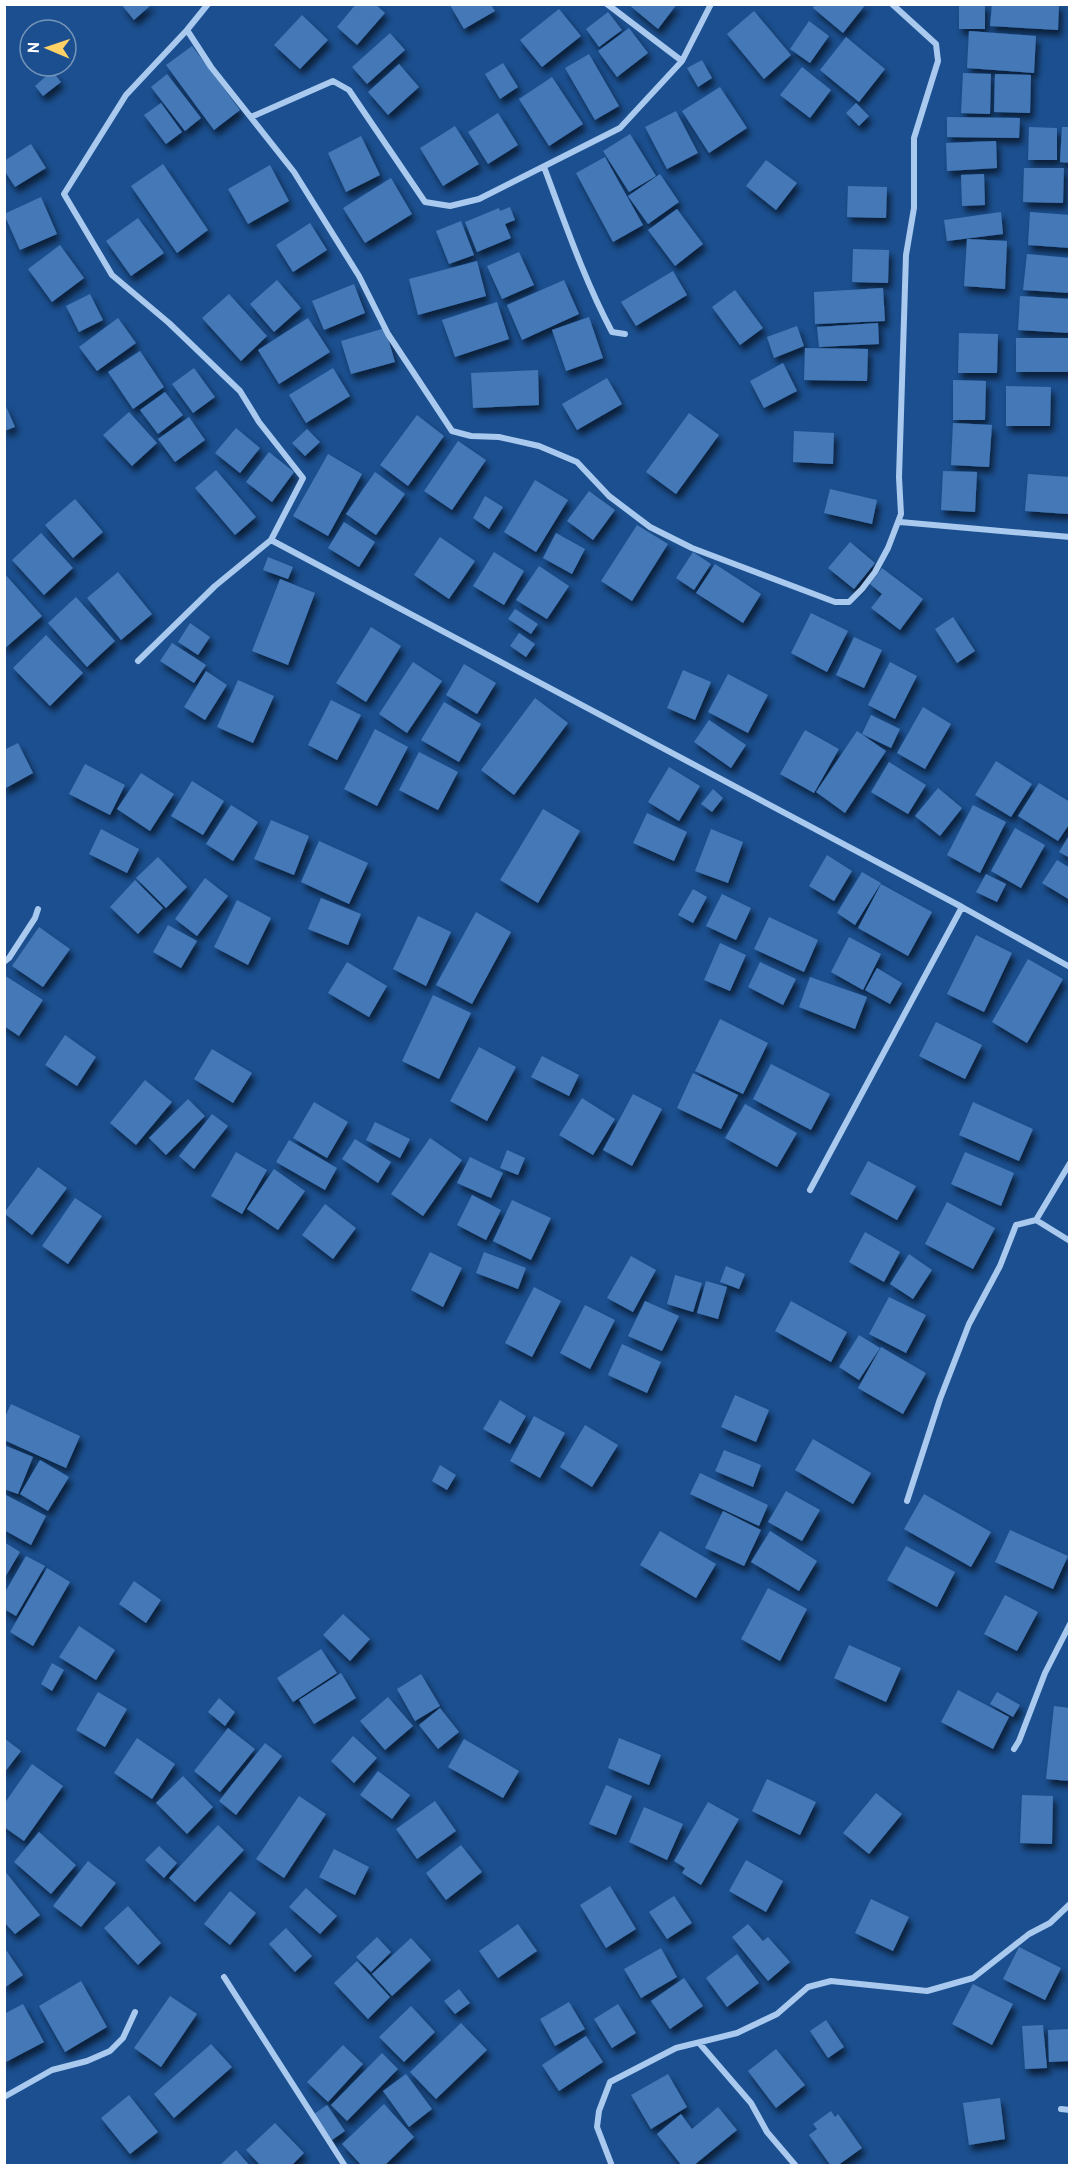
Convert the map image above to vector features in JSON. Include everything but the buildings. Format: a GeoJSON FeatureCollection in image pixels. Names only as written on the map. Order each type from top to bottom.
{"type":"FeatureCollection","features":[{"type":"Feature","properties":{"kind":"street"},"geometry":{"type":"LineString","coordinates":[[138,661],[215,586],[271,540],[303,478],[259,422],[240,391],[169,324],[112,275],[64,194],[126,95],[188,30],[208,4]]}},
{"type":"Feature","properties":{"kind":"street"},"geometry":{"type":"LineString","coordinates":[[608,4],[682,61]]}},
{"type":"Feature","properties":{"kind":"street"},"geometry":{"type":"LineString","coordinates":[[251,117],[333,81],[349,90],[425,202],[450,206],[479,199],[620,128],[682,61],[711,4]]}},
{"type":"Feature","properties":{"kind":"street"},"geometry":{"type":"LineString","coordinates":[[188,30],[211,67],[294,172],[359,276],[388,334],[452,431],[471,436],[499,437],[539,446],[577,462],[609,496],[650,527],[692,548],[835,602],[849,602],[862,590],[879,564],[900,522],[899,477],[906,255],[914,208],[914,138],[938,61],[936,44],[892,4]]}},
{"type":"Feature","properties":{"kind":"street"},"geometry":{"type":"LineString","coordinates":[[544,167],[578,258],[602,313],[612,332],[625,334]]}},
{"type":"Feature","properties":{"kind":"street"},"geometry":{"type":"LineString","coordinates":[[900,522],[1070,537]]}},
{"type":"Feature","properties":{"kind":"street"},"geometry":{"type":"LineString","coordinates":[[271,540],[962,907],[1070,967]]}},
{"type":"Feature","properties":{"kind":"street"},"geometry":{"type":"LineString","coordinates":[[810,1191],[962,907]]}},
{"type":"Feature","properties":{"kind":"street"},"geometry":{"type":"LineString","coordinates":[[4,962],[35,918],[38,909]]}},
{"type":"Feature","properties":{"kind":"street"},"geometry":{"type":"LineString","coordinates":[[907,1501],[940,1399],[969,1324],[1000,1266],[1016,1225],[1036,1220],[1070,1163]]}},
{"type":"Feature","properties":{"kind":"street"},"geometry":{"type":"LineString","coordinates":[[1036,1220],[1070,1241]]}},
{"type":"Feature","properties":{"kind":"street"},"geometry":{"type":"LineString","coordinates":[[1014,1749],[1045,1673],[1070,1624]]}},
{"type":"Feature","properties":{"kind":"street"},"geometry":{"type":"LineString","coordinates":[[612,2166],[597,2127],[599,2111],[610,2082],[676,2048],[700,2044],[737,2033],[777,2014],[808,1987],[831,1982],[927,1991],[973,1978],[1029,1934],[1050,1923],[1070,1904]]}},
{"type":"Feature","properties":{"kind":"street"},"geometry":{"type":"LineString","coordinates":[[224,1977],[345,2166]]}},
{"type":"Feature","properties":{"kind":"street"},"geometry":{"type":"LineString","coordinates":[[4,2097],[52,2070],[87,2061],[111,2051],[123,2038],[135,2012]]}},
{"type":"Feature","properties":{"kind":"street"},"geometry":{"type":"LineString","coordinates":[[700,2044],[751,2103],[767,2132],[796,2166]]}},
{"type":"Feature","properties":{"kind":"street"},"geometry":{"type":"LineString","coordinates":[[1061,2109],[1070,2110]]}}]}
